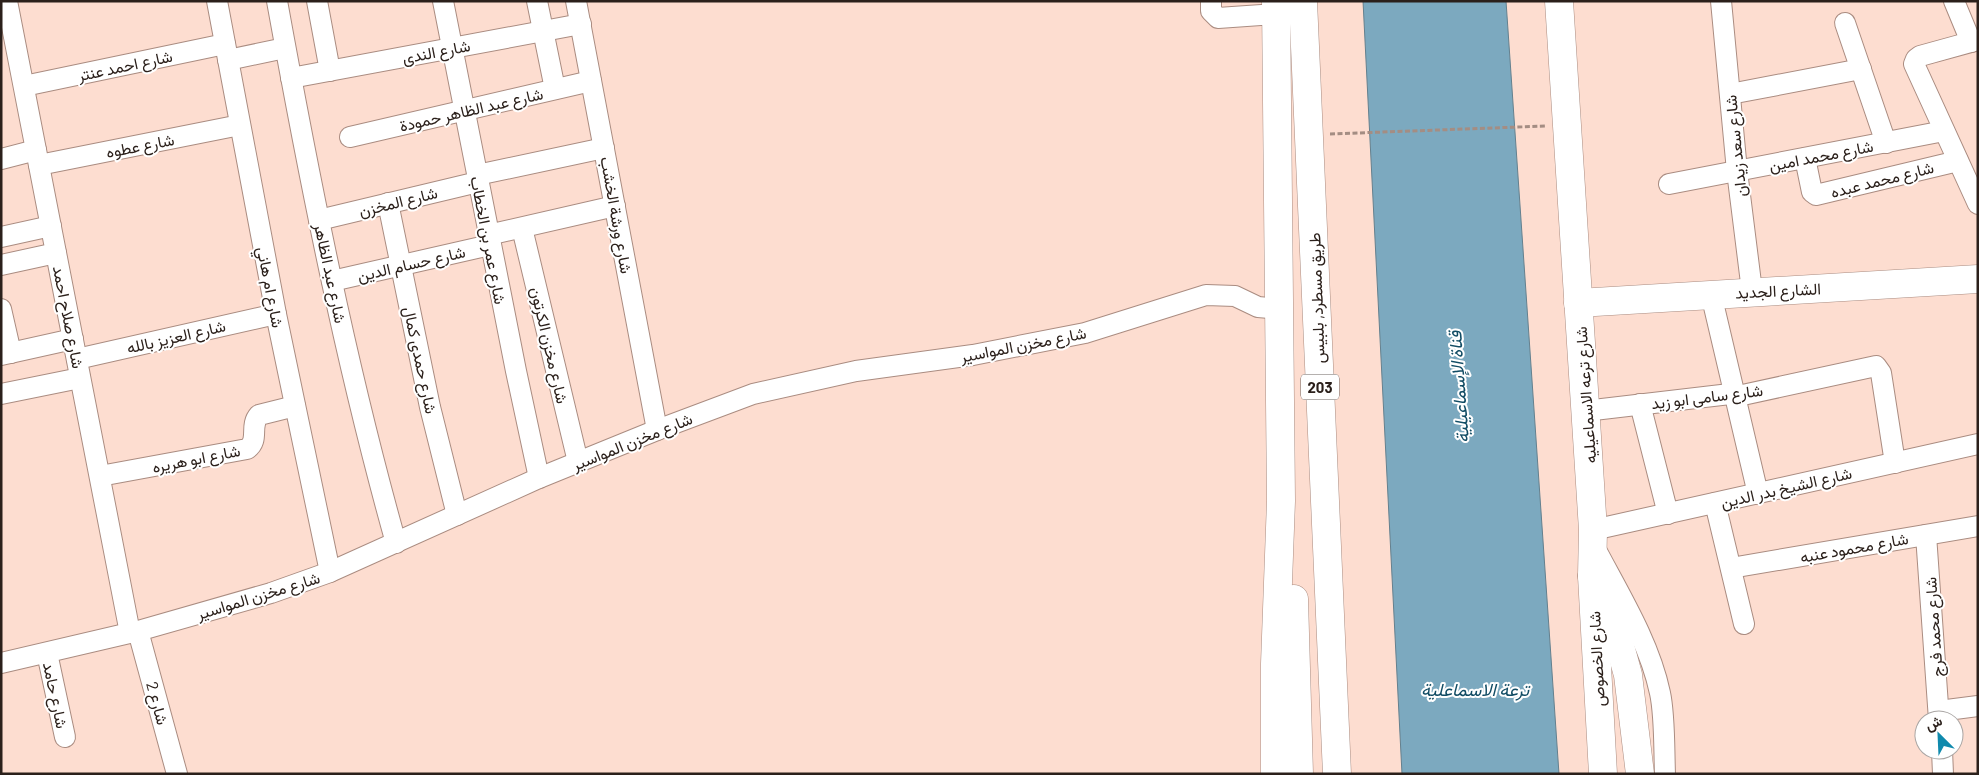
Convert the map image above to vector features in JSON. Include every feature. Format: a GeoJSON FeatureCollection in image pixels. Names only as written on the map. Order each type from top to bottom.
{"type":"FeatureCollection","features":[{"type":"Feature","properties":{"kind":"main road","name":"طريق مسطرد, بلبيس"},"geometry":{"type":"LineString","coordinates":[[1303,1],[1337,774]]}},
{"type":"Feature","properties":{"kind":"main road","name":"شارع ترعه الاسماعيليه"},"geometry":{"type":"LineString","coordinates":[[1559,1],[1593,537]]}},
{"type":"Feature","properties":{"kind":"main road","name":"203"},"geometry":{"type":"LineString","coordinates":[[1275,774],[1275,664],[1281,501],[1276,8]]}},
{"type":"Feature","properties":{"kind":"main road","name":"الشارع الجديد"},"geometry":{"type":"LineString","coordinates":[[1578,303],[1752,291],[1978,279]]}},
{"type":"Feature","properties":{"kind":"main road"},"geometry":{"type":"LineString","coordinates":[[1281,501],[1293,581],[1300,774]]}},
{"type":"Feature","properties":{"kind":"main road","name":"شارع الخصوص"},"geometry":{"type":"LineString","coordinates":[[1593,537],[1592,576],[1603,774]]}},
{"type":"Feature","properties":{"kind":"main road"},"geometry":{"type":"LineString","coordinates":[[1592,576],[1614,624],[1628,676],[1640,774]]}},
{"type":"Feature","properties":{"kind":"street","name":"شارع صلاح احمد"},"geometry":{"type":"LineString","coordinates":[[7,1],[100,476],[134,632]]}},
{"type":"Feature","properties":{"kind":"street","name":"شارع ام هاني"},"geometry":{"type":"LineString","coordinates":[[218,1],[276,314],[330,572]]}},
{"type":"Feature","properties":{"kind":"street","name":"شارع عبد الظاهر"},"geometry":{"type":"LineString","coordinates":[[277,1],[290,78],[359,407],[396,543]]}},
{"type":"Feature","properties":{"kind":"street"},"geometry":{"type":"LineString","coordinates":[[317,1],[330,70]]}},
{"type":"Feature","properties":{"kind":"street","name":"شارع عمر بن الخطاب"},"geometry":{"type":"LineString","coordinates":[[443,1],[477,179],[539,478]]}},
{"type":"Feature","properties":{"kind":"street"},"geometry":{"type":"LineString","coordinates":[[537,1],[555,89]]}},
{"type":"Feature","properties":{"kind":"street","name":"شارع ورشة الخشب"},"geometry":{"type":"LineString","coordinates":[[576,1],[656,430]]}},
{"type":"Feature","properties":{"kind":"street"},"geometry":{"type":"LineString","coordinates":[[1211,1],[1212,11],[1218,18],[1276,8]]}},
{"type":"Feature","properties":{"kind":"street","name":"شارع سعد زيدان"},"geometry":{"type":"LineString","coordinates":[[1721,1],[1737,171],[1752,291]]}},
{"type":"Feature","properties":{"kind":"street"},"geometry":{"type":"LineString","coordinates":[[1954,1],[1974,41],[1920,56],[1914,62],[1978,204]]}},
{"type":"Feature","properties":{"kind":"street"},"geometry":{"type":"LineString","coordinates":[[1845,23],[1886,142]]}},
{"type":"Feature","properties":{"kind":"street","name":"شارع الندى"},"geometry":{"type":"LineString","coordinates":[[290,78],[580,24]]}},
{"type":"Feature","properties":{"kind":"street","name":"شارع احمد عنتر"},"geometry":{"type":"LineString","coordinates":[[24,86],[227,52],[285,48]]}},
{"type":"Feature","properties":{"kind":"street"},"geometry":{"type":"LineString","coordinates":[[1730,94],[1861,69]]}},
{"type":"Feature","properties":{"kind":"street","name":"شارع عبد الظاهر حمودة"},"geometry":{"type":"LineString","coordinates":[[350,137],[591,81]]}},
{"type":"Feature","properties":{"kind":"street","name":"شارع عطوه"},"geometry":{"type":"LineString","coordinates":[[1,159],[38,158],[240,125]]}},
{"type":"Feature","properties":{"kind":"street","name":"شارع محمد امين"},"geometry":{"type":"LineString","coordinates":[[1669,184],[1944,131]]}},
{"type":"Feature","properties":{"kind":"street","name":"شارع المخزن"},"geometry":{"type":"LineString","coordinates":[[319,220],[604,148]]}},
{"type":"Feature","properties":{"kind":"street","name":"شارع محمد عبده"},"geometry":{"type":"LineString","coordinates":[[1805,158],[1811,191],[1816,195],[1958,161]]}},
{"type":"Feature","properties":{"kind":"street","name":"شارع حمدى كمال"},"geometry":{"type":"LineString","coordinates":[[388,203],[430,407],[457,516]]}},
{"type":"Feature","properties":{"kind":"street","name":"شارع حسام الدين"},"geometry":{"type":"LineString","coordinates":[[332,281],[401,266],[490,240],[522,228],[615,206]]}},
{"type":"Feature","properties":{"kind":"street"},"geometry":{"type":"LineString","coordinates":[[1,237],[51,226]]}},
{"type":"Feature","properties":{"kind":"street","name":"شارع مخزن الكرتون"},"geometry":{"type":"LineString","coordinates":[[522,228],[578,462]]}},
{"type":"Feature","properties":{"kind":"street"},"geometry":{"type":"LineString","coordinates":[[1,265],[56,253]]}},
{"type":"Feature","properties":{"kind":"street"},"geometry":{"type":"LineString","coordinates":[[1711,294],[1758,494]]}},
{"type":"Feature","properties":{"kind":"street","name":"شارع مخزن المواسير"},"geometry":{"type":"LineString","coordinates":[[1,663],[134,632],[271,593],[330,572],[539,478],[656,430],[753,394],[856,371],[973,356],[1085,333],[1206,295],[1235,296],[1258,307],[1280,309]]}},
{"type":"Feature","properties":{"kind":"street"},"geometry":{"type":"LineString","coordinates":[[1,309],[6,354],[73,339]]}},
{"type":"Feature","properties":{"kind":"street","name":"شارع العزيز بالله"},"geometry":{"type":"LineString","coordinates":[[1,394],[79,369],[276,314]]}},
{"type":"Feature","properties":{"kind":"street","name":"شارع سامى ابو زيد"},"geometry":{"type":"LineString","coordinates":[[1586,411],[1730,394],[1735,396],[1874,366],[1879,368],[1881,373],[1895,463]]}},
{"type":"Feature","properties":{"kind":"street"},"geometry":{"type":"LineString","coordinates":[[1640,404],[1668,514]]}},
{"type":"Feature","properties":{"kind":"street","name":"شارع ابو هريره"},"geometry":{"type":"LineString","coordinates":[[100,476],[247,449],[254,441],[254,422],[259,415],[295,406]]}},
{"type":"Feature","properties":{"kind":"street","name":"شارع الشيخ بدر الدين"},"geometry":{"type":"LineString","coordinates":[[1593,537],[1668,514],[1978,444]]}},
{"type":"Feature","properties":{"kind":"street"},"geometry":{"type":"LineString","coordinates":[[1715,503],[1744,624]]}},
{"type":"Feature","properties":{"kind":"street","name":"شارع محمود عنبه"},"geometry":{"type":"LineString","coordinates":[[1731,568],[1978,526]]}},
{"type":"Feature","properties":{"kind":"street","name":"شارع محمد فرج"},"geometry":{"type":"LineString","coordinates":[[1926,535],[1939,710]]}},
{"type":"Feature","properties":{"kind":"street","name":"شارع ترعه الاسماعيليه"},"geometry":{"type":"LineString","coordinates":[[1593,537],[1651,662],[1660,694],[1665,774]]}},
{"type":"Feature","properties":{"kind":"street","name":"شارع 2"},"geometry":{"type":"LineString","coordinates":[[134,632],[178,774]]}},
{"type":"Feature","properties":{"kind":"street","name":"شارع حامد"},"geometry":{"type":"LineString","coordinates":[[47,653],[65,737]]}},
{"type":"Feature","properties":{"kind":"street"},"geometry":{"type":"LineString","coordinates":[[1962,710],[1978,706]]}},
{"type":"Feature","properties":{"kind":"street"},"geometry":{"type":"LineString","coordinates":[[1943,760],[1944,774]]}},
{"type":"Feature","properties":{"kind":"path"},"geometry":{"type":"LineString","coordinates":[[1341,135],[1526,127]]}},
{"type":"Feature","properties":{"kind":"water","name":"ترعة الاسماعلية"},"geometry":{"type":"Polygon","coordinates":[[[1363,1],[1506,1],[1559,774],[1402,774],[1363,1]]]}},
{"type":"Feature","properties":{"kind":"water label","name":"قناة الإسماعيلية"},"geometry":{"type":"Point","coordinates":[1458,387]}}]}
